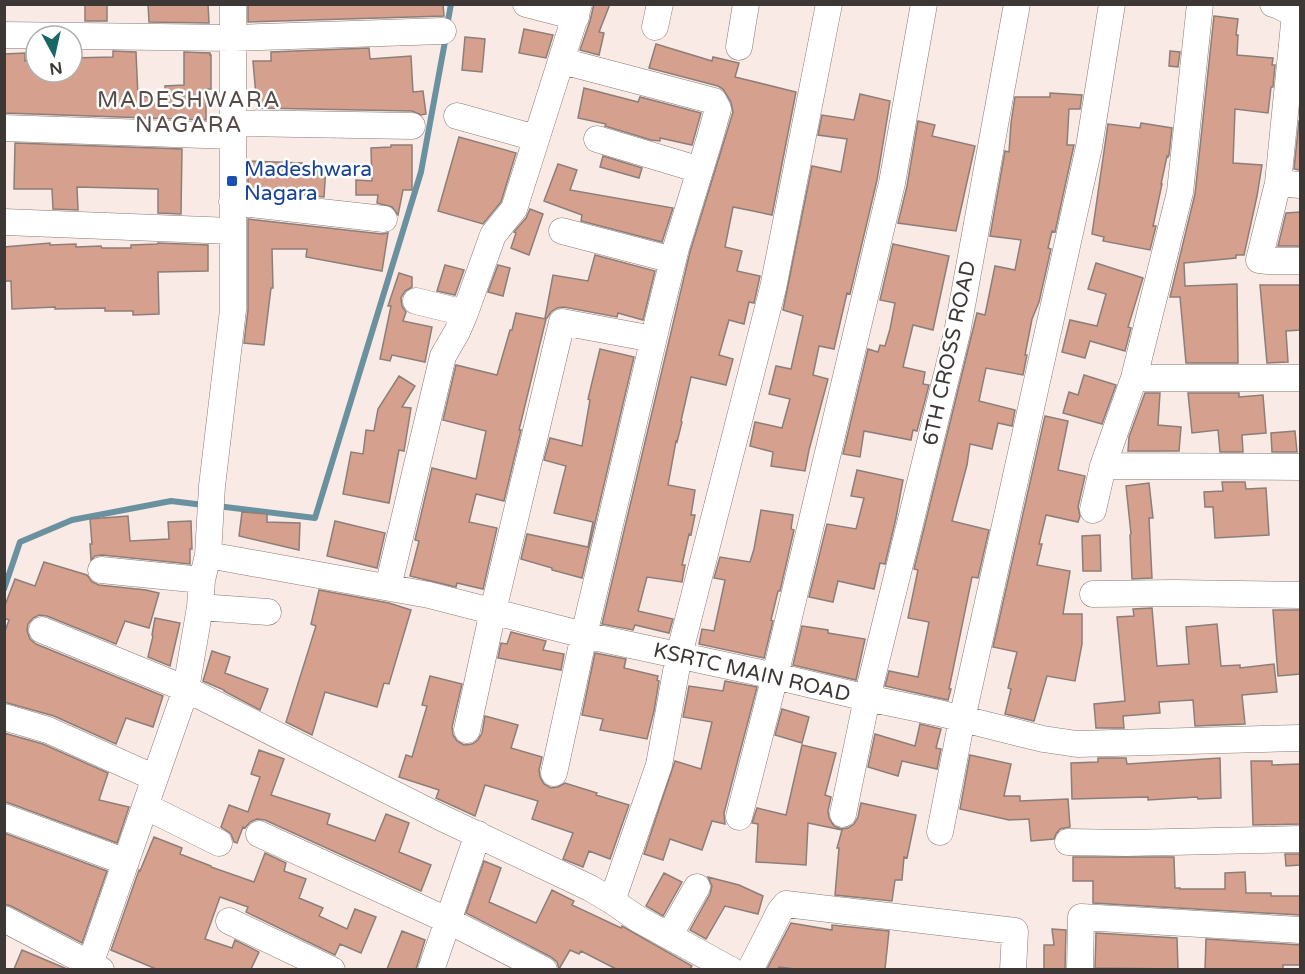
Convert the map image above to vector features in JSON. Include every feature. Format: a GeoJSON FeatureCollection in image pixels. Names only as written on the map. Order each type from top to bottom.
{"type":"FeatureCollection","features":[{"type":"Feature","properties":{"kind":"street"},"geometry":{"type":"LineString","coordinates":[[4,919],[93,968],[126,862],[186,689],[200,607],[202,580],[208,555],[212,486],[233,310],[233,4]]}},
{"type":"Feature","properties":{"kind":"street"},"geometry":{"type":"LineString","coordinates":[[388,587],[442,356],[457,332],[493,235],[514,209],[578,11],[526,4]]}},
{"type":"Feature","properties":{"kind":"street"},"geometry":{"type":"LineString","coordinates":[[739,47],[746,4]]}},
{"type":"Feature","properties":{"kind":"street"},"geometry":{"type":"LineString","coordinates":[[612,901],[659,765],[679,655],[773,288],[829,4]]}},
{"type":"Feature","properties":{"kind":"street"},"geometry":{"type":"LineString","coordinates":[[739,817],[775,676],[892,183],[924,4]]}},
{"type":"Feature","properties":{"kind":"street","name":"6TH CROSS ROAD"},"geometry":{"type":"LineString","coordinates":[[843,814],[867,698],[957,333],[1017,4]]}},
{"type":"Feature","properties":{"kind":"street"},"geometry":{"type":"LineString","coordinates":[[940,832],[962,719],[1089,147],[1112,4]]}},
{"type":"Feature","properties":{"kind":"street"},"geometry":{"type":"LineString","coordinates":[[1093,510],[1103,466],[1134,378],[1180,192],[1200,4]]}},
{"type":"Feature","properties":{"kind":"street"},"geometry":{"type":"LineString","coordinates":[[1291,9],[1289,184],[1259,260],[1300,261]]}},
{"type":"Feature","properties":{"kind":"street"},"geometry":{"type":"LineString","coordinates":[[4,35],[233,38],[443,31]]}},
{"type":"Feature","properties":{"kind":"street"},"geometry":{"type":"LineString","coordinates":[[554,773],[653,339],[676,248],[718,109],[714,101],[562,61]]}},
{"type":"Feature","properties":{"kind":"street"},"geometry":{"type":"LineString","coordinates":[[457,116],[536,138]]}},
{"type":"Feature","properties":{"kind":"street"},"geometry":{"type":"LineString","coordinates":[[4,128],[232,130],[412,126]]}},
{"type":"Feature","properties":{"kind":"street"},"geometry":{"type":"LineString","coordinates":[[597,139],[700,170]]}},
{"type":"Feature","properties":{"kind":"street"},"geometry":{"type":"LineString","coordinates":[[232,202],[384,219]]}},
{"type":"Feature","properties":{"kind":"street"},"geometry":{"type":"LineString","coordinates":[[4,222],[232,231]]}},
{"type":"Feature","properties":{"kind":"street"},"geometry":{"type":"LineString","coordinates":[[562,231],[673,260]]}},
{"type":"Feature","properties":{"kind":"street"},"geometry":{"type":"LineString","coordinates":[[416,300],[465,313]]}},
{"type":"Feature","properties":{"kind":"street"},"geometry":{"type":"LineString","coordinates":[[467,730],[562,322],[653,339]]}},
{"type":"Feature","properties":{"kind":"street"},"geometry":{"type":"LineString","coordinates":[[1134,378],[1300,378]]}},
{"type":"Feature","properties":{"kind":"street"},"geometry":{"type":"LineString","coordinates":[[1103,466],[1300,467]]}},
{"type":"Feature","properties":{"kind":"street","name":"KSRTC MAIN ROAD"},"geometry":{"type":"LineString","coordinates":[[208,555],[429,595],[584,635],[939,713],[1042,739],[1077,744],[1300,738]]}},
{"type":"Feature","properties":{"kind":"street"},"geometry":{"type":"LineString","coordinates":[[101,570],[202,580]]}},
{"type":"Feature","properties":{"kind":"street"},"geometry":{"type":"LineString","coordinates":[[1093,594],[1300,595]]}},
{"type":"Feature","properties":{"kind":"street"},"geometry":{"type":"LineString","coordinates":[[200,607],[268,612]]}},
{"type":"Feature","properties":{"kind":"street"},"geometry":{"type":"LineString","coordinates":[[42,630],[186,689],[440,817],[590,888],[638,919],[731,969]]}},
{"type":"Feature","properties":{"kind":"street"},"geometry":{"type":"LineString","coordinates":[[4,717],[48,730],[155,778]]}},
{"type":"Feature","properties":{"kind":"street"},"geometry":{"type":"LineString","coordinates":[[145,806],[219,843]]}},
{"type":"Feature","properties":{"kind":"street"},"geometry":{"type":"LineString","coordinates":[[4,817],[126,862]]}},
{"type":"Feature","properties":{"kind":"street"},"geometry":{"type":"LineString","coordinates":[[259,834],[447,920],[543,969]]}},
{"type":"Feature","properties":{"kind":"street"},"geometry":{"type":"LineString","coordinates":[[431,969],[478,834]]}},
{"type":"Feature","properties":{"kind":"street"},"geometry":{"type":"LineString","coordinates":[[1068,843],[1300,839]]}},
{"type":"Feature","properties":{"kind":"street"},"geometry":{"type":"LineString","coordinates":[[669,936],[697,887]]}},
{"type":"Feature","properties":{"kind":"street"},"geometry":{"type":"LineString","coordinates":[[750,969],[780,911],[786,904],[1015,931],[1013,969]]}},
{"type":"Feature","properties":{"kind":"street"},"geometry":{"type":"LineString","coordinates":[[1080,969],[1081,917],[1300,930]]}},
{"type":"Feature","properties":{"kind":"street"},"geometry":{"type":"LineString","coordinates":[[228,921],[332,969]]}},
{"type":"Feature","properties":{"kind":"building"},"geometry":{"type":"Polygon","coordinates":[[[85,4],[107,4],[107,21],[85,21],[85,4]]]}},
{"type":"Feature","properties":{"kind":"building"},"geometry":{"type":"Polygon","coordinates":[[[148,4],[208,4],[209,23],[149,22],[148,4]]]}},
{"type":"Feature","properties":{"kind":"building"},"geometry":{"type":"Polygon","coordinates":[[[443,4],[444,16],[248,22],[248,5],[443,4]]]}},
{"type":"Feature","properties":{"kind":"building"},"geometry":{"type":"Polygon","coordinates":[[[594,4],[610,4],[599,32],[604,33],[599,55],[580,50],[594,4]]]}},
{"type":"Feature","properties":{"kind":"building"},"geometry":{"type":"Polygon","coordinates":[[[1214,16],[1238,19],[1237,55],[1273,58],[1272,65],[1275,65],[1268,113],[1235,109],[1233,163],[1262,165],[1244,255],[1236,255],[1236,258],[1184,263],[1185,286],[1237,284],[1238,363],[1186,363],[1180,297],[1170,297],[1195,194],[1214,16]]]}},
{"type":"Feature","properties":{"kind":"building"},"geometry":{"type":"Polygon","coordinates":[[[524,29],[553,35],[546,58],[519,53],[524,29]]]}},
{"type":"Feature","properties":{"kind":"building"},"geometry":{"type":"Polygon","coordinates":[[[465,37],[485,39],[482,72],[462,70],[465,37]]]}},
{"type":"Feature","properties":{"kind":"building"},"geometry":{"type":"Polygon","coordinates":[[[656,44],[712,61],[713,57],[739,63],[735,77],[796,92],[772,215],[733,207],[725,247],[742,251],[737,271],[760,276],[754,303],[749,302],[744,324],[729,320],[719,355],[733,359],[726,385],[691,377],[668,485],[695,490],[691,515],[695,515],[682,565],[685,565],[682,582],[647,577],[638,611],[673,619],[669,633],[635,625],[633,630],[602,624],[690,252],[733,112],[731,102],[723,89],[718,86],[649,68],[656,44]]]}},
{"type":"Feature","properties":{"kind":"building"},"geometry":{"type":"Polygon","coordinates":[[[369,48],[370,59],[411,56],[413,92],[423,91],[426,114],[421,115],[412,111],[257,108],[253,61],[271,61],[271,52],[369,48]]]}},
{"type":"Feature","properties":{"kind":"building"},"geometry":{"type":"Polygon","coordinates":[[[113,51],[136,52],[138,97],[165,96],[165,86],[184,85],[184,52],[210,53],[211,89],[206,89],[206,120],[4,113],[4,54],[24,53],[24,84],[84,84],[84,58],[113,57],[113,51]]]}},
{"type":"Feature","properties":{"kind":"building"},"geometry":{"type":"Polygon","coordinates":[[[1170,51],[1180,52],[1178,67],[1169,66],[1170,51]]]}},
{"type":"Feature","properties":{"kind":"building"},"geometry":{"type":"Polygon","coordinates":[[[584,88],[638,102],[640,97],[701,113],[692,145],[660,138],[660,141],[651,140],[605,126],[606,124],[578,118],[584,88]]]}},
{"type":"Feature","properties":{"kind":"building"},"geometry":{"type":"Polygon","coordinates":[[[1050,93],[1082,95],[1080,109],[1069,109],[1067,145],[1074,145],[1055,232],[1052,231],[1048,248],[1051,249],[1039,302],[1032,319],[1023,375],[986,368],[979,401],[1015,410],[1012,426],[998,423],[992,449],[970,444],[967,465],[952,521],[989,530],[978,578],[972,577],[948,700],[885,686],[889,671],[918,677],[929,622],[908,618],[918,570],[914,569],[977,313],[985,315],[995,266],[1015,270],[1021,240],[990,236],[1005,151],[1009,152],[1015,97],[1050,97],[1050,93]]]}},
{"type":"Feature","properties":{"kind":"building"},"geometry":{"type":"Polygon","coordinates":[[[860,94],[890,101],[877,180],[850,294],[847,293],[834,349],[819,346],[813,375],[828,379],[805,471],[771,466],[773,452],[750,446],[755,422],[782,428],[790,399],[769,394],[776,366],[791,369],[803,316],[783,310],[812,166],[841,172],[847,139],[818,135],[822,115],[854,120],[860,94]]]}},
{"type":"Feature","properties":{"kind":"building"},"geometry":{"type":"Polygon","coordinates":[[[918,121],[935,125],[932,136],[975,146],[956,231],[898,223],[918,121]]]}},
{"type":"Feature","properties":{"kind":"building"},"geometry":{"type":"Polygon","coordinates":[[[1300,121],[1300,170],[1294,169],[1300,121]]]}},
{"type":"Feature","properties":{"kind":"building"},"geometry":{"type":"Polygon","coordinates":[[[1141,123],[1172,128],[1169,155],[1161,184],[1153,226],[1156,226],[1150,250],[1103,241],[1104,237],[1092,234],[1108,124],[1140,128],[1141,123]]]}},
{"type":"Feature","properties":{"kind":"building"},"geometry":{"type":"Polygon","coordinates":[[[459,137],[516,153],[501,202],[483,224],[438,211],[459,137]]]}},
{"type":"Feature","properties":{"kind":"building"},"geometry":{"type":"Polygon","coordinates":[[[15,143],[182,149],[181,214],[158,213],[158,189],[77,187],[78,210],[53,209],[52,189],[14,189],[15,143]]]}},
{"type":"Feature","properties":{"kind":"building"},"geometry":{"type":"Polygon","coordinates":[[[391,145],[412,145],[412,190],[403,190],[398,215],[392,207],[377,203],[378,195],[356,195],[356,180],[372,181],[371,148],[391,147],[391,145]]]}},
{"type":"Feature","properties":{"kind":"building"},"geometry":{"type":"Polygon","coordinates":[[[603,156],[642,168],[639,178],[600,167],[603,156]]]}},
{"type":"Feature","properties":{"kind":"building"},"geometry":{"type":"Polygon","coordinates":[[[248,161],[302,163],[302,165],[326,167],[324,197],[248,189],[248,161]]]}},
{"type":"Feature","properties":{"kind":"building"},"geometry":{"type":"Polygon","coordinates":[[[558,164],[577,170],[570,190],[673,208],[662,242],[581,221],[582,215],[544,201],[558,164]]]}},
{"type":"Feature","properties":{"kind":"building"},"geometry":{"type":"Polygon","coordinates":[[[530,209],[543,214],[529,255],[511,248],[516,233],[514,232],[526,218],[530,209]]]}},
{"type":"Feature","properties":{"kind":"building"},"geometry":{"type":"Polygon","coordinates":[[[1300,212],[1300,246],[1278,246],[1286,213],[1300,212]]]}},
{"type":"Feature","properties":{"kind":"building"},"geometry":{"type":"Polygon","coordinates":[[[248,219],[388,233],[382,271],[306,257],[307,249],[272,249],[273,288],[271,288],[264,345],[244,343],[248,310],[248,219]]]}},
{"type":"Feature","properties":{"kind":"building"},"geometry":{"type":"Polygon","coordinates":[[[50,243],[50,245],[76,244],[76,247],[101,246],[102,248],[131,248],[131,245],[158,243],[208,245],[208,271],[158,272],[159,314],[133,315],[133,311],[105,311],[105,308],[12,309],[11,281],[4,281],[4,247],[50,243]]]}},
{"type":"Feature","properties":{"kind":"building"},"geometry":{"type":"Polygon","coordinates":[[[893,244],[949,256],[933,330],[913,325],[903,367],[925,372],[923,384],[929,385],[917,431],[913,430],[911,440],[864,431],[860,457],[843,454],[868,349],[878,352],[880,345],[885,346],[890,329],[895,303],[880,300],[893,244]]]}},
{"type":"Feature","properties":{"kind":"building"},"geometry":{"type":"Polygon","coordinates":[[[595,255],[655,271],[643,320],[618,313],[617,317],[564,307],[557,308],[545,318],[553,275],[588,281],[595,255]]]}},
{"type":"Feature","properties":{"kind":"building"},"geometry":{"type":"Polygon","coordinates":[[[1096,263],[1143,278],[1128,327],[1131,328],[1125,351],[1090,341],[1085,358],[1062,352],[1070,320],[1097,326],[1106,294],[1088,289],[1096,263]]]}},
{"type":"Feature","properties":{"kind":"building"},"geometry":{"type":"Polygon","coordinates":[[[445,265],[464,270],[455,295],[437,291],[445,265]]]}},
{"type":"Feature","properties":{"kind":"building"},"geometry":{"type":"Polygon","coordinates":[[[498,265],[510,268],[503,296],[488,292],[498,265]]]}},
{"type":"Feature","properties":{"kind":"building"},"geometry":{"type":"Polygon","coordinates":[[[399,273],[412,277],[412,287],[405,291],[401,298],[406,312],[403,321],[432,327],[425,362],[392,355],[390,361],[380,359],[391,306],[388,306],[399,273]]]}},
{"type":"Feature","properties":{"kind":"building"},"geometry":{"type":"Polygon","coordinates":[[[1260,285],[1300,285],[1300,330],[1286,331],[1288,362],[1267,363],[1260,285]]]}},
{"type":"Feature","properties":{"kind":"building"},"geometry":{"type":"Polygon","coordinates":[[[516,313],[546,319],[504,501],[476,494],[469,522],[497,528],[483,589],[457,583],[456,587],[410,576],[419,541],[415,540],[432,468],[476,479],[486,431],[443,420],[456,365],[497,375],[516,313]]]}},
{"type":"Feature","properties":{"kind":"building"},"geometry":{"type":"Polygon","coordinates":[[[600,349],[634,357],[582,578],[521,559],[527,534],[588,547],[593,522],[554,513],[566,466],[544,460],[550,438],[582,446],[590,400],[588,399],[600,349]]]}},
{"type":"Feature","properties":{"kind":"building"},"geometry":{"type":"Polygon","coordinates":[[[1084,375],[1116,385],[1102,424],[1063,413],[1069,392],[1078,395],[1084,375]]]}},
{"type":"Feature","properties":{"kind":"building"},"geometry":{"type":"Polygon","coordinates":[[[399,376],[415,386],[402,407],[411,408],[404,451],[399,450],[389,503],[343,494],[351,452],[363,454],[366,430],[374,431],[378,409],[399,376]]]}},
{"type":"Feature","properties":{"kind":"building"},"geometry":{"type":"Polygon","coordinates":[[[1145,393],[1160,393],[1158,425],[1181,427],[1179,451],[1128,451],[1129,437],[1145,393]]]}},
{"type":"Feature","properties":{"kind":"building"},"geometry":{"type":"Polygon","coordinates":[[[1188,393],[1239,393],[1239,397],[1263,395],[1266,433],[1242,435],[1243,452],[1220,452],[1218,430],[1192,433],[1188,393]]]}},
{"type":"Feature","properties":{"kind":"building"},"geometry":{"type":"Polygon","coordinates":[[[1045,416],[1068,421],[1058,470],[1085,476],[1078,507],[1080,516],[1078,522],[1046,515],[1037,565],[1070,571],[1063,614],[1082,614],[1082,644],[1075,681],[1047,676],[1034,721],[1005,714],[1011,689],[1008,688],[1017,652],[993,647],[1045,416]]]}},
{"type":"Feature","properties":{"kind":"building"},"geometry":{"type":"Polygon","coordinates":[[[1295,431],[1297,452],[1272,452],[1271,433],[1295,431]]]}},
{"type":"Feature","properties":{"kind":"building"},"geometry":{"type":"Polygon","coordinates":[[[857,470],[903,480],[885,564],[880,563],[874,589],[838,581],[833,602],[809,597],[827,524],[856,529],[864,498],[851,496],[857,470]]]}},
{"type":"Feature","properties":{"kind":"building"},"geometry":{"type":"Polygon","coordinates":[[[1222,482],[1245,482],[1246,489],[1266,488],[1269,535],[1215,538],[1213,507],[1205,507],[1204,492],[1223,491],[1222,482]]]}},
{"type":"Feature","properties":{"kind":"building"},"geometry":{"type":"Polygon","coordinates":[[[1149,483],[1153,518],[1149,518],[1152,578],[1132,579],[1131,534],[1126,486],[1149,483]]]}},
{"type":"Feature","properties":{"kind":"building"},"geometry":{"type":"Polygon","coordinates":[[[761,510],[793,515],[791,529],[794,530],[771,620],[773,621],[764,658],[699,644],[702,629],[714,631],[725,580],[714,578],[720,557],[750,562],[761,510]]]}},
{"type":"Feature","properties":{"kind":"building"},"geometry":{"type":"Polygon","coordinates":[[[242,512],[267,514],[267,522],[300,523],[299,550],[239,536],[242,512]]]}},
{"type":"Feature","properties":{"kind":"building"},"geometry":{"type":"Polygon","coordinates":[[[128,516],[130,541],[169,539],[168,522],[191,521],[190,564],[102,555],[95,556],[91,560],[90,519],[128,516]]]}},
{"type":"Feature","properties":{"kind":"building"},"geometry":{"type":"Polygon","coordinates":[[[335,521],[385,533],[377,568],[327,556],[335,521]]]}},
{"type":"Feature","properties":{"kind":"building"},"geometry":{"type":"Polygon","coordinates":[[[1100,535],[1101,571],[1083,571],[1082,536],[1100,535]]]}},
{"type":"Feature","properties":{"kind":"building"},"geometry":{"type":"Polygon","coordinates":[[[44,562],[87,575],[92,582],[99,585],[159,593],[149,628],[125,621],[116,644],[47,616],[39,615],[33,618],[28,624],[27,631],[30,639],[36,644],[163,696],[153,727],[126,718],[116,744],[54,716],[4,702],[4,634],[9,620],[4,618],[4,608],[15,579],[35,586],[44,562]]]}},
{"type":"Feature","properties":{"kind":"building"},"geometry":{"type":"Polygon","coordinates":[[[319,590],[389,603],[411,610],[389,684],[384,683],[377,707],[325,692],[312,735],[286,722],[316,626],[311,624],[319,590]]]}},
{"type":"Feature","properties":{"kind":"building"},"geometry":{"type":"Polygon","coordinates":[[[1152,608],[1157,666],[1189,664],[1186,627],[1217,624],[1221,666],[1240,665],[1240,668],[1274,664],[1277,692],[1242,695],[1245,724],[1195,726],[1193,700],[1159,702],[1160,713],[1123,716],[1124,728],[1096,728],[1094,704],[1125,701],[1117,617],[1134,616],[1133,609],[1152,608]]]}},
{"type":"Feature","properties":{"kind":"building"},"geometry":{"type":"Polygon","coordinates":[[[1273,610],[1300,610],[1300,674],[1278,676],[1273,610]]]}},
{"type":"Feature","properties":{"kind":"building"},"geometry":{"type":"Polygon","coordinates":[[[155,618],[180,623],[170,666],[148,657],[155,618]]]}},
{"type":"Feature","properties":{"kind":"building"},"geometry":{"type":"Polygon","coordinates":[[[802,626],[865,639],[856,680],[793,665],[802,626]]]}},
{"type":"Feature","properties":{"kind":"building"},"geometry":{"type":"Polygon","coordinates":[[[511,632],[546,641],[543,650],[564,654],[561,670],[498,658],[501,643],[507,644],[511,632]]]}},
{"type":"Feature","properties":{"kind":"building"},"geometry":{"type":"Polygon","coordinates":[[[212,651],[230,657],[225,673],[268,689],[260,710],[203,681],[212,651]]]}},
{"type":"Feature","properties":{"kind":"building"},"geometry":{"type":"Polygon","coordinates":[[[595,653],[626,659],[624,668],[658,676],[654,711],[647,739],[600,730],[603,719],[582,715],[595,653]]]}},
{"type":"Feature","properties":{"kind":"building"},"geometry":{"type":"Polygon","coordinates":[[[430,676],[462,684],[452,727],[457,741],[464,745],[478,740],[482,733],[485,716],[518,725],[511,748],[542,757],[539,770],[544,784],[551,788],[565,783],[629,805],[610,859],[589,851],[583,867],[563,859],[573,833],[532,819],[538,801],[485,785],[475,816],[436,798],[439,790],[399,777],[406,755],[412,757],[427,706],[422,705],[430,676]]]}},
{"type":"Feature","properties":{"kind":"building"},"geometry":{"type":"Polygon","coordinates":[[[725,681],[757,687],[724,813],[725,824],[712,821],[702,850],[670,839],[663,860],[644,854],[675,761],[701,769],[712,722],[683,717],[689,686],[723,691],[725,681]]]}},
{"type":"Feature","properties":{"kind":"building"},"geometry":{"type":"Polygon","coordinates":[[[782,709],[809,717],[802,743],[775,735],[782,709]]]}},
{"type":"Feature","properties":{"kind":"building"},"geometry":{"type":"Polygon","coordinates":[[[920,724],[941,729],[936,748],[941,749],[937,769],[902,761],[898,776],[868,767],[875,734],[915,746],[920,724]]]}},
{"type":"Feature","properties":{"kind":"building"},"geometry":{"type":"Polygon","coordinates":[[[4,733],[43,744],[108,773],[99,800],[129,807],[117,843],[4,802],[4,733]]]}},
{"type":"Feature","properties":{"kind":"building"},"geometry":{"type":"Polygon","coordinates":[[[802,745],[836,753],[825,795],[831,797],[828,811],[834,826],[841,829],[854,824],[861,803],[916,815],[907,858],[904,857],[902,880],[895,880],[892,901],[835,895],[839,848],[837,848],[842,830],[808,823],[806,865],[756,862],[758,824],[752,823],[757,808],[786,815],[802,745]]]}},
{"type":"Feature","properties":{"kind":"building"},"geometry":{"type":"Polygon","coordinates":[[[259,750],[284,759],[271,795],[330,814],[327,824],[375,841],[386,814],[409,823],[399,852],[431,865],[421,891],[265,820],[257,819],[250,822],[245,828],[243,827],[237,843],[234,842],[231,834],[221,827],[229,805],[248,812],[260,777],[251,774],[259,750]]]}},
{"type":"Feature","properties":{"kind":"building"},"geometry":{"type":"Polygon","coordinates":[[[970,755],[1011,764],[1004,796],[1020,796],[1020,801],[1068,799],[1070,827],[1060,829],[1054,839],[1031,841],[1029,819],[1009,820],[960,809],[970,755]]]}},
{"type":"Feature","properties":{"kind":"building"},"geometry":{"type":"Polygon","coordinates":[[[1098,758],[1126,758],[1127,764],[1220,758],[1221,798],[1072,799],[1071,763],[1098,762],[1098,758]]]}},
{"type":"Feature","properties":{"kind":"building"},"geometry":{"type":"Polygon","coordinates":[[[1251,761],[1272,761],[1272,765],[1300,764],[1300,824],[1253,825],[1251,761]]]}},
{"type":"Feature","properties":{"kind":"building"},"geometry":{"type":"Polygon","coordinates":[[[4,833],[107,871],[82,943],[4,904],[4,833]]]}},
{"type":"Feature","properties":{"kind":"building"},"geometry":{"type":"Polygon","coordinates":[[[154,837],[182,848],[180,854],[254,882],[265,853],[286,863],[284,871],[306,879],[299,898],[323,908],[319,916],[347,929],[355,909],[376,917],[361,953],[340,944],[335,955],[246,912],[248,907],[220,897],[205,939],[232,948],[235,940],[259,952],[251,969],[156,969],[111,950],[139,870],[154,837]]]}},
{"type":"Feature","properties":{"kind":"building"},"geometry":{"type":"Polygon","coordinates":[[[1285,854],[1300,854],[1300,865],[1286,866],[1285,854]]]}},
{"type":"Feature","properties":{"kind":"building"},"geometry":{"type":"Polygon","coordinates":[[[1073,857],[1174,857],[1175,888],[1180,889],[1225,889],[1225,873],[1245,872],[1246,893],[1300,896],[1300,915],[1093,903],[1093,881],[1073,881],[1073,857]]]}},
{"type":"Feature","properties":{"kind":"building"},"geometry":{"type":"Polygon","coordinates":[[[484,861],[501,868],[489,902],[536,923],[552,890],[574,901],[572,905],[621,928],[622,926],[692,966],[690,969],[616,969],[581,951],[579,954],[570,950],[559,969],[557,962],[551,957],[466,913],[484,861]]]}},
{"type":"Feature","properties":{"kind":"building"},"geometry":{"type":"Polygon","coordinates":[[[664,873],[682,882],[663,916],[646,906],[664,873]]]}},
{"type":"Feature","properties":{"kind":"building"},"geometry":{"type":"Polygon","coordinates":[[[708,877],[739,885],[763,896],[758,914],[725,906],[706,939],[690,930],[710,894],[712,886],[708,877]]]}},
{"type":"Feature","properties":{"kind":"building"},"geometry":{"type":"Polygon","coordinates":[[[791,923],[832,930],[832,925],[889,931],[885,969],[779,967],[778,969],[767,969],[791,923]]]}},
{"type":"Feature","properties":{"kind":"building"},"geometry":{"type":"Polygon","coordinates":[[[1052,929],[1066,930],[1065,969],[1044,969],[1044,945],[1054,945],[1052,929]]]}},
{"type":"Feature","properties":{"kind":"building"},"geometry":{"type":"Polygon","coordinates":[[[402,931],[425,940],[416,969],[387,969],[402,931]]]}},
{"type":"Feature","properties":{"kind":"building"},"geometry":{"type":"Polygon","coordinates":[[[1096,933],[1177,938],[1178,969],[1095,968],[1096,933]]]}},
{"type":"Feature","properties":{"kind":"building"},"geometry":{"type":"Polygon","coordinates":[[[1206,939],[1300,945],[1300,965],[1283,965],[1283,969],[1205,969],[1206,939]]]}},
{"type":"Feature","properties":{"kind":"building"},"geometry":{"type":"Polygon","coordinates":[[[22,950],[67,969],[14,969],[22,950]]]}},
{"type":"Feature","properties":{"kind":"waterway"},"geometry":{"type":"LineString","coordinates":[[447,26],[451,4]]}},
{"type":"Feature","properties":{"kind":"waterway"},"geometry":{"type":"LineString","coordinates":[[217,506],[315,518],[421,172],[446,36]]}},
{"type":"Feature","properties":{"kind":"waterway"},"geometry":{"type":"LineString","coordinates":[[4,589],[20,542],[72,520],[171,501],[204,505]]}},
{"type":"Feature","properties":{"kind":"place","name":"Madeshwara Nagara"},"geometry":{"type":"Point","coordinates":[232,181]}},
{"type":"Feature","properties":{"kind":"district","name":"MADESHWARA NAGARA"},"geometry":{"type":"Point","coordinates":[189,112]}}]}
